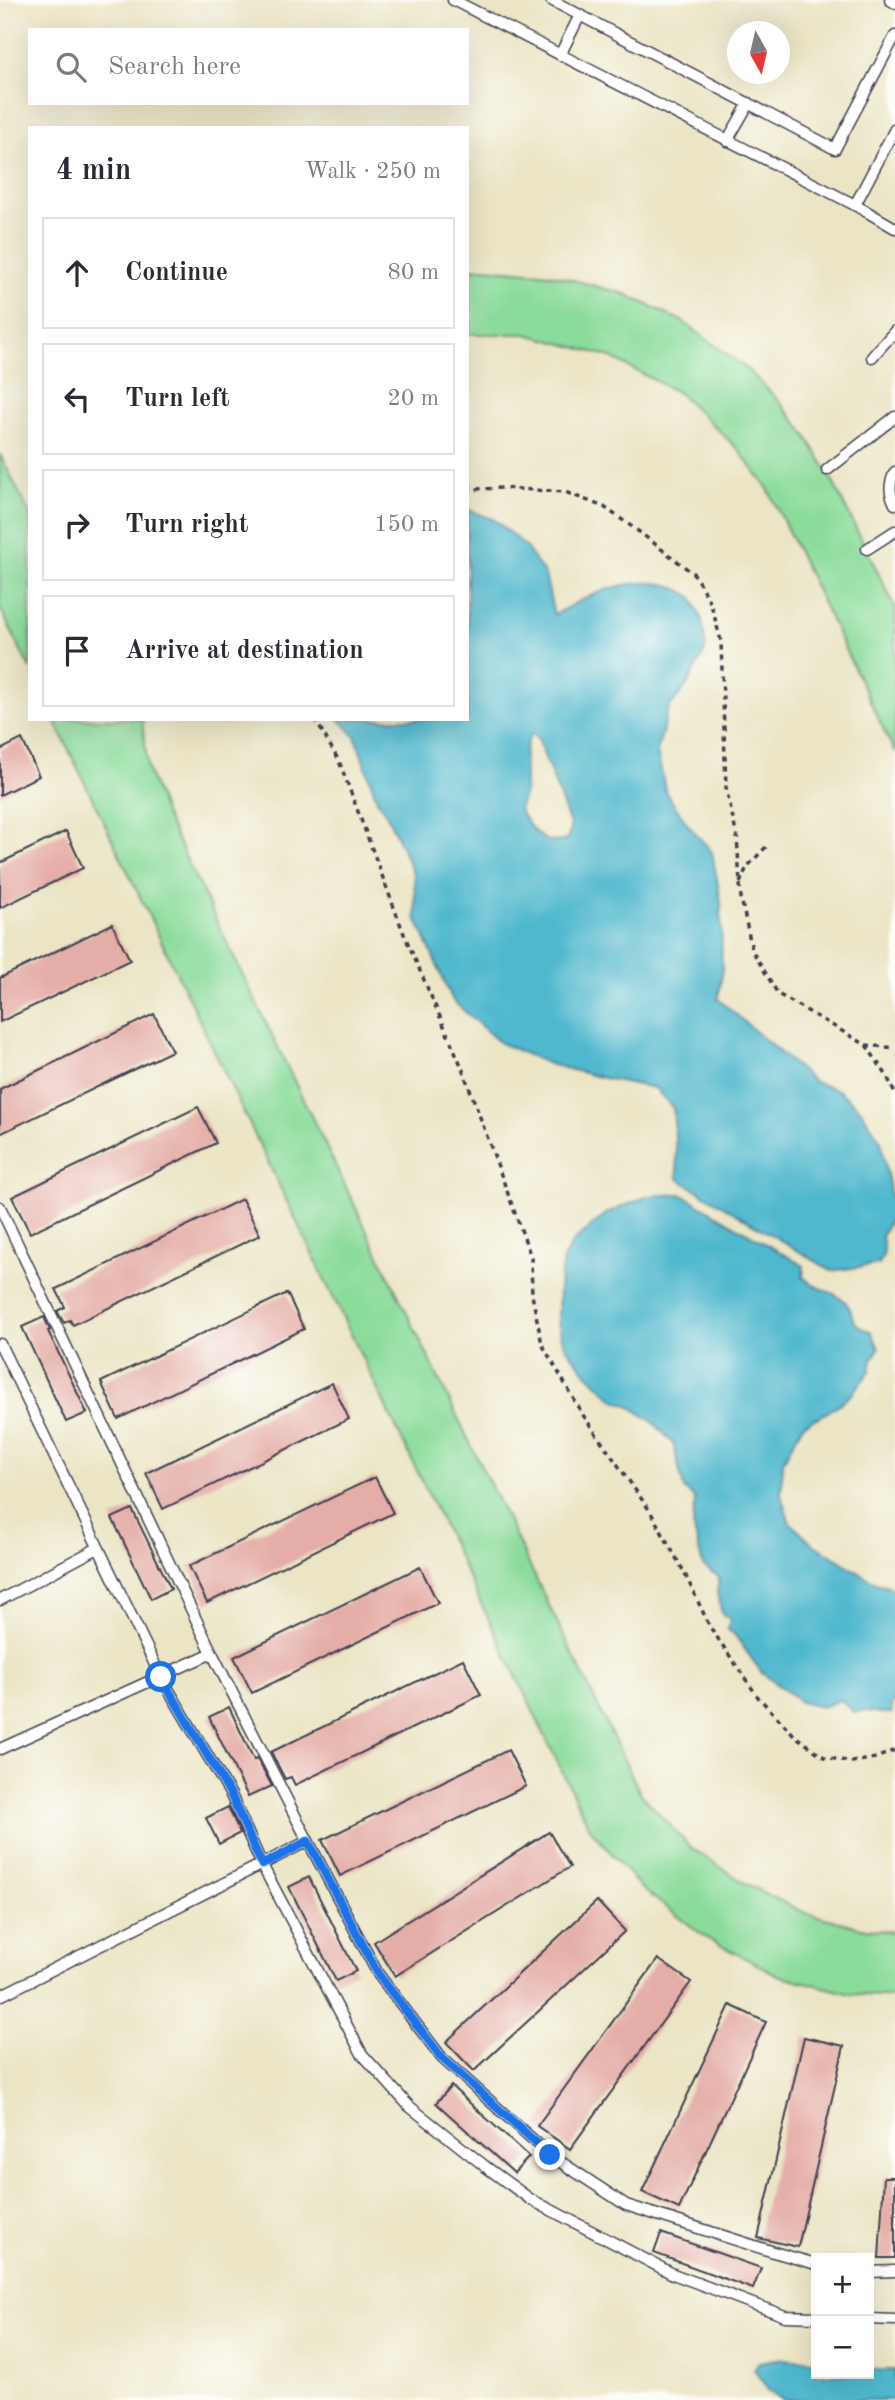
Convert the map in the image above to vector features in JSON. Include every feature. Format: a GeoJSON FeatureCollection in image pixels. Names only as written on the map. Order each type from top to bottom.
{"type":"FeatureCollection","features":[{"type":"Feature","properties":{"kind":"lane"},"geometry":{"type":"LineString","coordinates":[[453,0],[855,205],[895,228]]}},
{"type":"Feature","properties":{"kind":"lane"},"geometry":{"type":"LineString","coordinates":[[551,0],[835,149],[895,36]]}},
{"type":"Feature","properties":{"kind":"lane"},"geometry":{"type":"LineString","coordinates":[[890,0],[895,3]]}},
{"type":"Feature","properties":{"kind":"lane"},"geometry":{"type":"LineString","coordinates":[[561,55],[580,15]]}},
{"type":"Feature","properties":{"kind":"lane"},"geometry":{"type":"LineString","coordinates":[[727,141],[749,103]]}},
{"type":"Feature","properties":{"kind":"lane"},"geometry":{"type":"LineString","coordinates":[[855,205],[895,129]]}},
{"type":"Feature","properties":{"kind":"lane"},"geometry":{"type":"LineString","coordinates":[[872,356],[895,331]]}},
{"type":"Feature","properties":{"kind":"lane"},"geometry":{"type":"LineString","coordinates":[[827,470],[895,417]]}},
{"type":"Feature","properties":{"kind":"lane"},"geometry":{"type":"LineString","coordinates":[[895,472],[889,484],[895,504]]}},
{"type":"Feature","properties":{"kind":"lane"},"geometry":{"type":"LineString","coordinates":[[867,549],[895,531]]}},
{"type":"Feature","properties":{"kind":"lane"},"geometry":{"type":"LineString","coordinates":[[0,1207],[212,1653],[308,1841],[378,1974],[442,2058],[550,2155],[626,2206],[811,2263]]}},
{"type":"Feature","properties":{"kind":"lane"},"geometry":{"type":"LineString","coordinates":[[0,1344],[161,1677],[231,1795],[262,1865],[362,2054],[409,2106],[530,2199],[662,2268],[785,2316],[811,2317]]}},
{"type":"Feature","properties":{"kind":"lane"},"geometry":{"type":"LineString","coordinates":[[0,1600],[98,1548]]}},
{"type":"Feature","properties":{"kind":"lane"},"geometry":{"type":"LineString","coordinates":[[0,1749],[212,1653]]}},
{"type":"Feature","properties":{"kind":"lane"},"geometry":{"type":"LineString","coordinates":[[0,1996],[308,1841]]}},
{"type":"Feature","properties":{"kind":"lane"},"geometry":{"type":"LineString","coordinates":[[874,2272],[895,2272]]}},
{"type":"Feature","properties":{"kind":"lane"},"geometry":{"type":"LineString","coordinates":[[874,2319],[895,2320]]}},
{"type":"Feature","properties":{"kind":"path"},"geometry":{"type":"LineString","coordinates":[[469,487],[565,492],[604,507],[694,574],[711,604],[721,640],[726,788],[737,837],[740,885],[752,950],[778,995],[866,1045],[895,1048]]}},
{"type":"Feature","properties":{"kind":"path"},"geometry":{"type":"LineString","coordinates":[[316,721],[339,761],[404,934],[461,1065],[531,1257],[532,1296],[542,1345],[583,1415],[649,1511],[684,1572],[710,1627],[758,1697],[795,1736],[824,1757],[852,1762],[876,1758],[895,1750]]}},
{"type":"Feature","properties":{"kind":"path"},"geometry":{"type":"LineString","coordinates":[[740,885],[747,867],[766,847]]}},
{"type":"Feature","properties":{"kind":"path"},"geometry":{"type":"LineString","coordinates":[[866,1045],[887,1076],[895,1094]]}},
{"type":"Feature","properties":{"kind":"green space"},"geometry":{"type":"Polygon","coordinates":[[[469,269],[551,274],[625,294],[682,321],[748,370],[778,400],[804,432],[827,470],[895,607],[895,753],[768,489],[737,448],[679,393],[608,356],[526,334],[469,334],[469,269]]]}},
{"type":"Feature","properties":{"kind":"green space"},"geometry":{"type":"Polygon","coordinates":[[[0,454],[28,511],[28,665],[0,608],[0,454]]]}},
{"type":"Feature","properties":{"kind":"green space"},"geometry":{"type":"Polygon","coordinates":[[[55,721],[142,721],[148,770],[165,815],[640,1793],[690,1847],[746,1884],[803,1912],[865,1929],[895,1932],[895,1997],[851,1994],[778,1975],[708,1939],[641,1888],[589,1827],[55,721]]]}},
{"type":"Feature","properties":{"kind":"water"},"geometry":{"type":"Polygon","coordinates":[[[469,510],[495,520],[525,546],[545,575],[554,615],[594,594],[638,583],[668,585],[692,597],[702,620],[706,649],[687,685],[668,709],[657,752],[666,793],[689,826],[712,852],[721,902],[722,973],[718,999],[814,1082],[838,1090],[860,1109],[881,1141],[894,1212],[882,1235],[884,1253],[879,1264],[832,1271],[678,1179],[673,1108],[655,1088],[549,1064],[500,1043],[453,1001],[416,918],[414,875],[387,815],[377,800],[355,736],[341,721],[469,721],[469,510]],[[532,733],[526,748],[524,796],[519,810],[532,829],[543,839],[550,841],[566,840],[570,824],[538,739],[532,733]]]}},
{"type":"Feature","properties":{"kind":"water"},"geometry":{"type":"Polygon","coordinates":[[[681,1194],[804,1266],[803,1277],[842,1299],[858,1325],[871,1331],[879,1348],[872,1360],[870,1371],[851,1395],[828,1412],[803,1425],[783,1461],[781,1495],[790,1523],[813,1544],[878,1584],[895,1590],[895,1701],[891,1705],[892,1713],[853,1712],[839,1700],[822,1707],[800,1702],[762,1673],[734,1634],[728,1630],[730,1619],[722,1614],[717,1593],[719,1577],[703,1566],[693,1526],[695,1499],[684,1489],[673,1443],[653,1422],[628,1405],[613,1399],[564,1345],[558,1323],[559,1288],[563,1259],[573,1242],[607,1213],[648,1196],[681,1194]]]}},
{"type":"Feature","properties":{"kind":"water"},"geometry":{"type":"Polygon","coordinates":[[[776,2359],[811,2361],[811,2379],[874,2379],[874,2370],[895,2370],[895,2400],[783,2400],[768,2390],[754,2369],[759,2362],[776,2359]]]}},
{"type":"Feature","properties":{"kind":"building"},"geometry":{"type":"Polygon","coordinates":[[[22,739],[39,776],[0,795],[0,750],[22,739]]]}},
{"type":"Feature","properties":{"kind":"building"},"geometry":{"type":"Polygon","coordinates":[[[66,831],[83,868],[0,908],[0,863],[66,831]]]}},
{"type":"Feature","properties":{"kind":"building"},"geometry":{"type":"Polygon","coordinates":[[[112,924],[130,960],[0,1022],[0,978],[112,924]]]}},
{"type":"Feature","properties":{"kind":"building"},"geometry":{"type":"Polygon","coordinates":[[[154,1014],[172,1051],[0,1134],[0,1089],[154,1014]]]}},
{"type":"Feature","properties":{"kind":"building"},"geometry":{"type":"Polygon","coordinates":[[[198,1107],[216,1143],[30,1233],[12,1197],[198,1107]]]}},
{"type":"Feature","properties":{"kind":"building"},"geometry":{"type":"Polygon","coordinates":[[[242,1199],[260,1235],[73,1325],[70,1320],[64,1323],[57,1311],[65,1307],[56,1289],[242,1199]]]}},
{"type":"Feature","properties":{"kind":"building"},"geometry":{"type":"Polygon","coordinates":[[[287,1293],[304,1329],[118,1419],[101,1382],[287,1293]]]}},
{"type":"Feature","properties":{"kind":"building"},"geometry":{"type":"Polygon","coordinates":[[[44,1317],[87,1413],[66,1422],[22,1327],[44,1317]]]}},
{"type":"Feature","properties":{"kind":"building"},"geometry":{"type":"Polygon","coordinates":[[[332,1383],[349,1419],[163,1509],[146,1473],[332,1383]]]}},
{"type":"Feature","properties":{"kind":"building"},"geometry":{"type":"Polygon","coordinates":[[[375,1477],[393,1513],[207,1603],[189,1566],[375,1477]]]}},
{"type":"Feature","properties":{"kind":"building"},"geometry":{"type":"Polygon","coordinates":[[[132,1509],[171,1589],[151,1599],[112,1518],[132,1509]]]}},
{"type":"Feature","properties":{"kind":"building"},"geometry":{"type":"Polygon","coordinates":[[[420,1567],[438,1603],[252,1693],[234,1657],[420,1567]]]}},
{"type":"Feature","properties":{"kind":"building"},"geometry":{"type":"Polygon","coordinates":[[[463,1659],[481,1695],[295,1785],[291,1777],[285,1779],[271,1752],[463,1659]]]}},
{"type":"Feature","properties":{"kind":"building"},"geometry":{"type":"Polygon","coordinates":[[[229,1707],[254,1760],[257,1758],[272,1786],[248,1797],[209,1717],[229,1707]]]}},
{"type":"Feature","properties":{"kind":"building"},"geometry":{"type":"Polygon","coordinates":[[[508,1750],[526,1786],[340,1876],[322,1840],[508,1750]]]}},
{"type":"Feature","properties":{"kind":"building"},"geometry":{"type":"Polygon","coordinates":[[[228,1807],[240,1833],[219,1844],[206,1818],[228,1807]]]}},
{"type":"Feature","properties":{"kind":"building"},"geometry":{"type":"Polygon","coordinates":[[[549,1832],[570,1867],[395,1976],[374,1942],[549,1832]]]}},
{"type":"Feature","properties":{"kind":"building"},"geometry":{"type":"Polygon","coordinates":[[[309,1877],[356,1971],[336,1981],[289,1887],[309,1877]]]}},
{"type":"Feature","properties":{"kind":"building"},"geometry":{"type":"Polygon","coordinates":[[[597,1901],[625,1931],[474,2071],[446,2042],[597,1901]]]}},
{"type":"Feature","properties":{"kind":"building"},"geometry":{"type":"Polygon","coordinates":[[[658,1959],[691,1982],[570,2149],[537,2126],[658,1959]]]}},
{"type":"Feature","properties":{"kind":"building"},"geometry":{"type":"Polygon","coordinates":[[[730,2005],[766,2022],[679,2209],[642,2192],[730,2005]]]}},
{"type":"Feature","properties":{"kind":"building"},"geometry":{"type":"Polygon","coordinates":[[[804,2037],[844,2046],[798,2247],[758,2238],[804,2037]]]}},
{"type":"Feature","properties":{"kind":"building"},"geometry":{"type":"Polygon","coordinates":[[[451,2086],[529,2157],[514,2173],[436,2103],[451,2086]]]}},
{"type":"Feature","properties":{"kind":"building"},"geometry":{"type":"Polygon","coordinates":[[[884,2177],[895,2177],[895,2258],[879,2258],[884,2177]]]}},
{"type":"Feature","properties":{"kind":"building"},"geometry":{"type":"Polygon","coordinates":[[[661,2233],[761,2268],[753,2289],[654,2253],[661,2233]]]}},
{"type":"Feature","properties":{"kind":"route"},"geometry":{"type":"LineString","coordinates":[[161,1677],[231,1795],[262,1865],[308,1841],[378,1974],[442,2058],[550,2155]]}}]}
